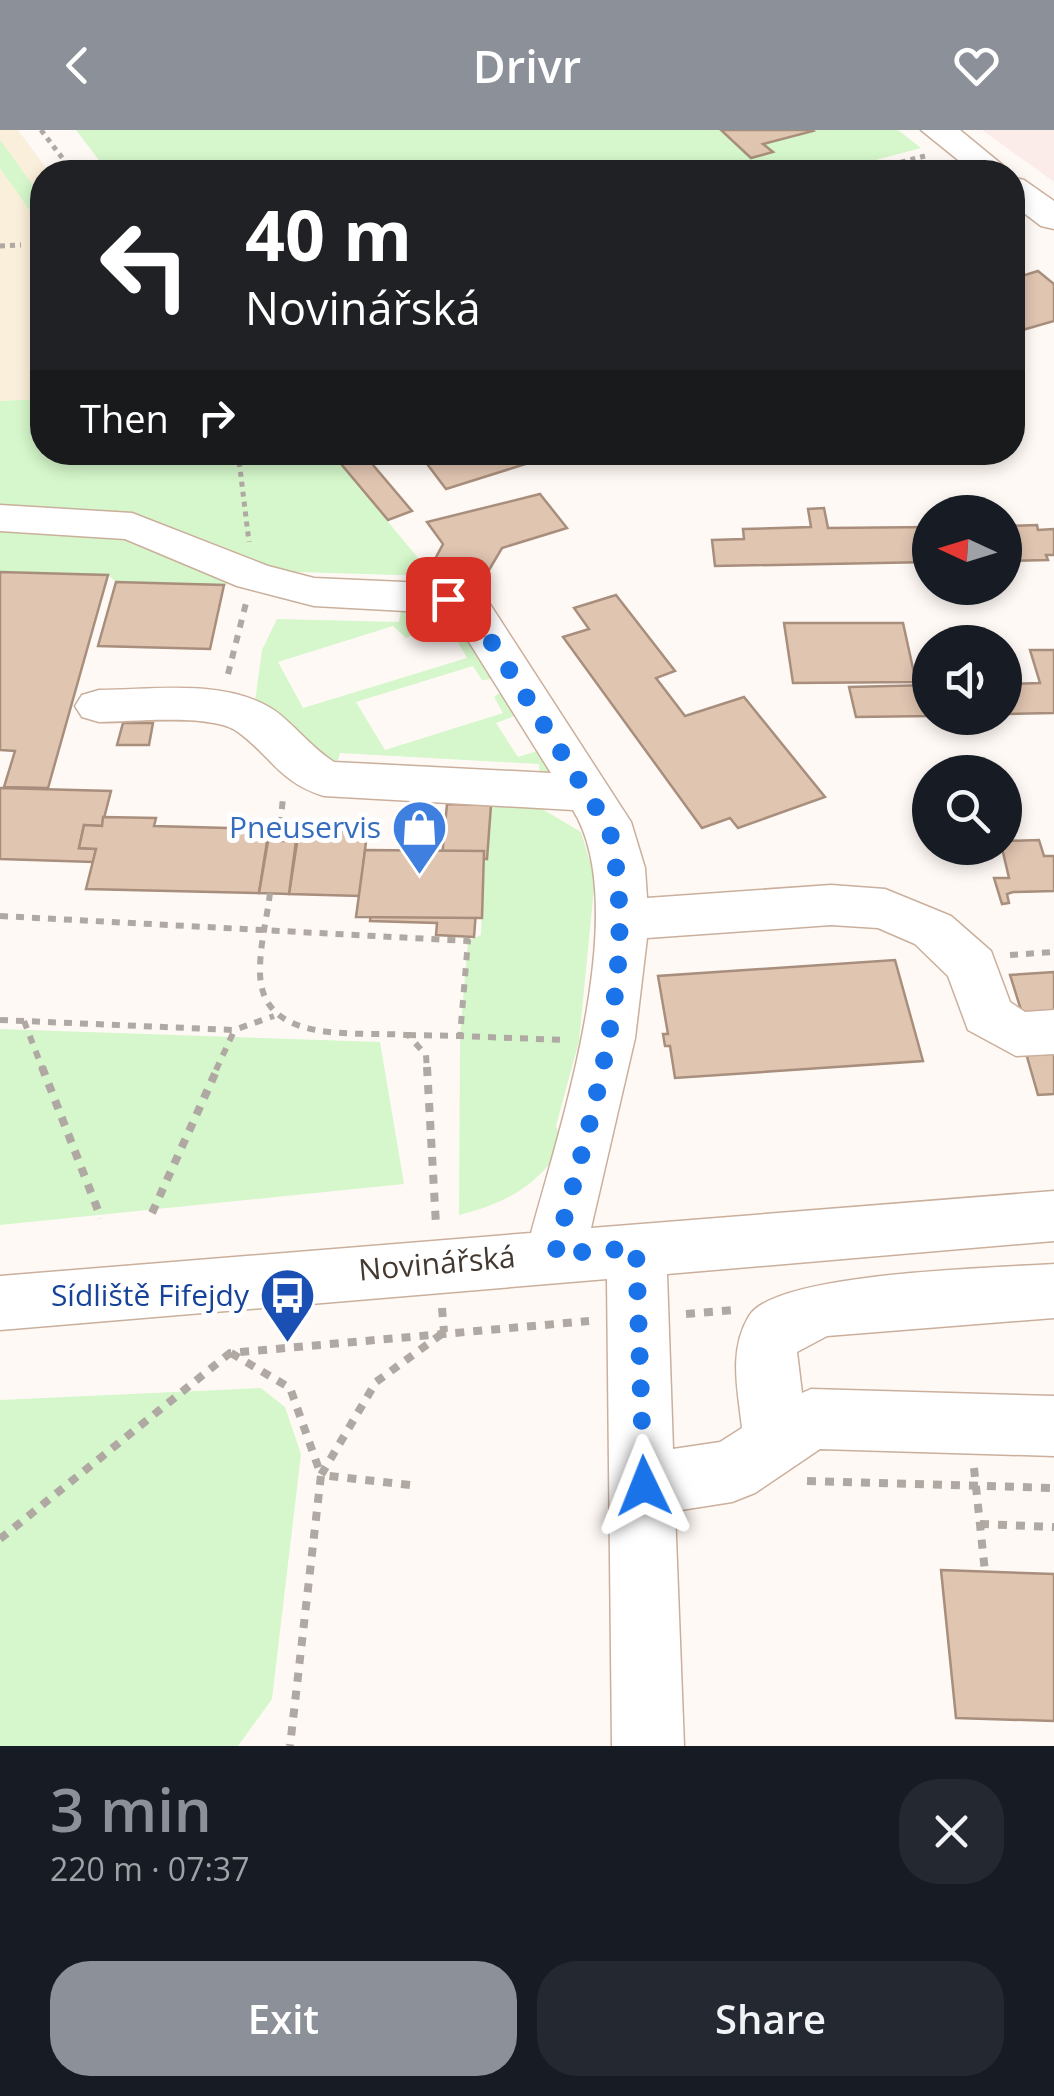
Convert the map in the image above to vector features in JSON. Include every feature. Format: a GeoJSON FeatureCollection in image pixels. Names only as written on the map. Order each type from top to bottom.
{"type":"FeatureCollection","features":[{"type":"Feature","properties":{"kind":"street"},"geometry":{"type":"LineString","coordinates":[[949,138],[978,160]]}},
{"type":"Feature","properties":{"kind":"street"},"geometry":{"type":"LineString","coordinates":[[1025,196],[1054,218]]}},
{"type":"Feature","properties":{"kind":"street"},"geometry":{"type":"LineString","coordinates":[[0,518],[132,526],[268,580],[314,592],[448,599],[470,608],[609,828],[618,876],[620,920],[602,1072],[555,1254]]}},
{"type":"Feature","properties":{"kind":"street"},"geometry":{"type":"LineString","coordinates":[[99,706],[220,706],[254,719],[291,758],[324,779],[588,793]]}},
{"type":"Feature","properties":{"kind":"street"},"geometry":{"type":"LineString","coordinates":[[620,920],[831,905],[885,909],[932,930],[972,966],[987,1015],[1016,1034],[1054,1032]]}},
{"type":"Feature","properties":{"kind":"street","name":"Novinářská"},"geometry":{"type":"LineString","coordinates":[[0,1303],[555,1254],[1054,1216]]}},
{"type":"Feature","properties":{"kind":"street"},"geometry":{"type":"LineString","coordinates":[[636,1248],[648,1746]]}},
{"type":"Feature","properties":{"kind":"street"},"geometry":{"type":"LineString","coordinates":[[788,1460],[766,1352],[773,1331],[801,1315],[827,1308],[1054,1291]]}},
{"type":"Feature","properties":{"kind":"street"},"geometry":{"type":"LineString","coordinates":[[644,1486],[788,1460],[811,1419],[1054,1426]]}},
{"type":"Feature","properties":{"kind":"path"},"geometry":{"type":"LineString","coordinates":[[41,130],[64,160]]}},
{"type":"Feature","properties":{"kind":"path"},"geometry":{"type":"LineString","coordinates":[[893,160],[949,138]]}},
{"type":"Feature","properties":{"kind":"path"},"geometry":{"type":"LineString","coordinates":[[0,246],[22,245]]}},
{"type":"Feature","properties":{"kind":"path"},"geometry":{"type":"LineString","coordinates":[[220,706],[268,580],[241,465]]}},
{"type":"Feature","properties":{"kind":"path"},"geometry":{"type":"LineString","coordinates":[[279,841],[283,790]]}},
{"type":"Feature","properties":{"kind":"path"},"geometry":{"type":"LineString","coordinates":[[270,894],[258,988],[262,1004],[290,1026],[579,1041]]}},
{"type":"Feature","properties":{"kind":"path"},"geometry":{"type":"LineString","coordinates":[[0,916],[468,941],[460,1036]]}},
{"type":"Feature","properties":{"kind":"path"},"geometry":{"type":"LineString","coordinates":[[0,1020],[234,1030],[274,1016]]}},
{"type":"Feature","properties":{"kind":"path"},"geometry":{"type":"LineString","coordinates":[[24,1021],[101,1218]]}},
{"type":"Feature","properties":{"kind":"path"},"geometry":{"type":"LineString","coordinates":[[152,1212],[234,1030]]}},
{"type":"Feature","properties":{"kind":"path"},"geometry":{"type":"LineString","coordinates":[[408,1035],[426,1055],[434,1190]]}},
{"type":"Feature","properties":{"kind":"path"},"geometry":{"type":"LineString","coordinates":[[0,1539],[230,1352],[638,1317]]}},
{"type":"Feature","properties":{"kind":"path"},"geometry":{"type":"LineString","coordinates":[[290,1746],[320,1475],[376,1382],[444,1332]]}},
{"type":"Feature","properties":{"kind":"path"},"geometry":{"type":"LineString","coordinates":[[230,1352],[290,1388],[320,1475]]}},
{"type":"Feature","properties":{"kind":"path"},"geometry":{"type":"LineString","coordinates":[[973,1457],[985,1572]]}},
{"type":"Feature","properties":{"kind":"path"},"geometry":{"type":"LineString","coordinates":[[788,1460],[976,1485],[1054,1488]]}},
{"type":"Feature","properties":{"kind":"path"},"geometry":{"type":"LineString","coordinates":[[320,1475],[410,1485]]}},
{"type":"Feature","properties":{"kind":"path"},"geometry":{"type":"LineString","coordinates":[[980,1524],[1054,1526]]}},
{"type":"Feature","properties":{"kind":"shaded area"},"geometry":{"type":"Polygon","coordinates":[[[0,130],[18,130],[40,160],[30,160],[30,400],[0,401],[0,130]]]}},
{"type":"Feature","properties":{"kind":"shaded area"},"geometry":{"type":"Polygon","coordinates":[[[982,130],[1054,130],[1054,182],[982,130]]]}},
{"type":"Feature","properties":{"kind":"green space"},"geometry":{"type":"Polygon","coordinates":[[[76,130],[898,130],[921,148],[876,160],[99,160],[76,130]]]}},
{"type":"Feature","properties":{"kind":"green space"},"geometry":{"type":"Polygon","coordinates":[[[0,140],[30,181],[30,211],[0,168],[0,140]]]}},
{"type":"Feature","properties":{"kind":"green space"},"geometry":{"type":"Polygon","coordinates":[[[30,400],[30,465],[341,465],[433,576],[297,572],[224,585],[116,582],[108,575],[0,572],[0,401],[30,400]]]}},
{"type":"Feature","properties":{"kind":"green space"},"geometry":{"type":"Polygon","coordinates":[[[402,606],[446,610],[459,622],[447,627],[437,613],[413,620],[418,633],[406,638],[393,626],[278,662],[303,708],[467,658],[458,642],[472,640],[497,674],[492,679],[482,680],[473,666],[356,702],[385,750],[503,713],[494,697],[501,692],[525,712],[496,723],[518,757],[550,747],[563,771],[540,780],[539,764],[340,753],[335,769],[254,709],[262,650],[277,619],[399,622],[402,606]]]}},
{"type":"Feature","properties":{"kind":"green space"},"geometry":{"type":"Polygon","coordinates":[[[486,803],[534,804],[581,832],[595,878],[579,1041],[556,1126],[563,1143],[544,1170],[520,1191],[459,1215],[460,1036],[468,941],[481,935],[486,803]]]}},
{"type":"Feature","properties":{"kind":"green space"},"geometry":{"type":"Polygon","coordinates":[[[0,1029],[380,1042],[404,1184],[0,1225],[0,1029]]]}},
{"type":"Feature","properties":{"kind":"green space"},"geometry":{"type":"Polygon","coordinates":[[[261,1388],[285,1407],[301,1454],[272,1699],[238,1746],[0,1746],[0,1400],[261,1388]]]}},
{"type":"Feature","properties":{"kind":"building"},"geometry":{"type":"Polygon","coordinates":[[[721,130],[813,131],[763,144],[773,152],[751,158],[721,130]]]}},
{"type":"Feature","properties":{"kind":"building"},"geometry":{"type":"Polygon","coordinates":[[[1038,271],[1054,284],[1054,321],[1025,329],[1025,275],[1038,271]]]}},
{"type":"Feature","properties":{"kind":"building"},"geometry":{"type":"Polygon","coordinates":[[[342,465],[373,465],[412,511],[388,520],[342,465]]]}},
{"type":"Feature","properties":{"kind":"building"},"geometry":{"type":"Polygon","coordinates":[[[428,465],[523,465],[446,489],[428,465]]]}},
{"type":"Feature","properties":{"kind":"building"},"geometry":{"type":"Polygon","coordinates":[[[540,494],[567,528],[502,548],[489,570],[435,559],[443,544],[427,522],[540,494]]]}},
{"type":"Feature","properties":{"kind":"building"},"geometry":{"type":"Polygon","coordinates":[[[824,508],[828,528],[912,527],[912,562],[715,566],[712,540],[744,539],[743,529],[811,527],[808,509],[824,508]]]}},
{"type":"Feature","properties":{"kind":"building"},"geometry":{"type":"Polygon","coordinates":[[[1022,525],[1054,529],[1054,555],[1046,555],[1048,560],[1022,561],[1022,525]]]}},
{"type":"Feature","properties":{"kind":"building"},"geometry":{"type":"Polygon","coordinates":[[[0,572],[108,575],[48,788],[4,787],[15,751],[0,750],[0,572]]]}},
{"type":"Feature","properties":{"kind":"building"},"geometry":{"type":"Polygon","coordinates":[[[116,582],[224,585],[210,649],[98,646],[116,582]]]}},
{"type":"Feature","properties":{"kind":"building"},"geometry":{"type":"Polygon","coordinates":[[[616,595],[675,671],[656,678],[685,716],[744,697],[825,797],[738,828],[730,818],[702,828],[563,637],[589,629],[574,608],[616,595]]]}},
{"type":"Feature","properties":{"kind":"building"},"geometry":{"type":"Polygon","coordinates":[[[784,623],[903,623],[912,682],[793,683],[784,623]]]}},
{"type":"Feature","properties":{"kind":"building"},"geometry":{"type":"Polygon","coordinates":[[[1030,650],[1054,650],[1054,713],[1022,714],[1022,684],[1040,683],[1030,650]]]}},
{"type":"Feature","properties":{"kind":"building"},"geometry":{"type":"Polygon","coordinates":[[[912,685],[912,716],[856,717],[849,687],[912,685]]]}},
{"type":"Feature","properties":{"kind":"building"},"geometry":{"type":"Polygon","coordinates":[[[123,723],[153,723],[149,745],[117,745],[123,723]]]}},
{"type":"Feature","properties":{"kind":"building"},"geometry":{"type":"Polygon","coordinates":[[[0,788],[111,791],[102,826],[84,825],[79,848],[96,849],[93,862],[0,859],[0,788]]]}},
{"type":"Feature","properties":{"kind":"building","name":"Pneuservis"},"geometry":{"type":"Polygon","coordinates":[[[447,804],[491,805],[487,859],[480,858],[474,937],[436,935],[437,923],[370,921],[373,896],[360,896],[365,856],[442,857],[447,804]]]}},
{"type":"Feature","properties":{"kind":"building"},"geometry":{"type":"Polygon","coordinates":[[[103,817],[156,818],[154,826],[269,829],[259,893],[86,889],[96,849],[79,848],[84,825],[102,826],[103,817]]]}},
{"type":"Feature","properties":{"kind":"building"},"geometry":{"type":"Polygon","coordinates":[[[299,830],[367,832],[360,896],[289,894],[299,830]]]}},
{"type":"Feature","properties":{"kind":"building"},"geometry":{"type":"Polygon","coordinates":[[[1022,840],[1039,840],[1044,856],[1054,856],[1054,891],[1013,892],[1007,894],[1009,903],[1002,904],[994,878],[1009,878],[1006,865],[1022,865],[1022,840]]]}},
{"type":"Feature","properties":{"kind":"building"},"geometry":{"type":"Polygon","coordinates":[[[268,841],[296,841],[289,894],[259,893],[268,841]]]}},
{"type":"Feature","properties":{"kind":"building","name":"Pneuservis"},"geometry":{"type":"Polygon","coordinates":[[[365,850],[484,851],[482,918],[356,917],[365,850]]]}},
{"type":"Feature","properties":{"kind":"building"},"geometry":{"type":"Polygon","coordinates":[[[895,960],[923,1061],[675,1078],[670,1046],[665,1046],[663,1034],[668,1034],[658,976],[895,960]]]}},
{"type":"Feature","properties":{"kind":"building"},"geometry":{"type":"Polygon","coordinates":[[[1054,972],[1054,1027],[1027,1029],[1010,975],[1054,972]]]}},
{"type":"Feature","properties":{"kind":"building"},"geometry":{"type":"Polygon","coordinates":[[[1054,1027],[1054,1094],[1038,1095],[1019,1029],[1054,1027]]]}},
{"type":"Feature","properties":{"kind":"building"},"geometry":{"type":"Polygon","coordinates":[[[941,1570],[1054,1574],[1054,1721],[956,1718],[941,1570]]]}},
{"type":"Feature","properties":{"kind":"place","name":"Pneuservis"},"geometry":{"type":"Point","coordinates":[420,877]}},
{"type":"Feature","properties":{"kind":"place","name":"Sídliště Fifejdy"},"geometry":{"type":"Point","coordinates":[288,1345]}},
{"type":"Feature","properties":{"kind":"route"},"geometry":{"type":"LineString","coordinates":[[448,599],[470,608],[609,828],[616,859],[620,892],[618,954],[609,1033],[555,1254],[636,1248],[644,1486]]}}]}
